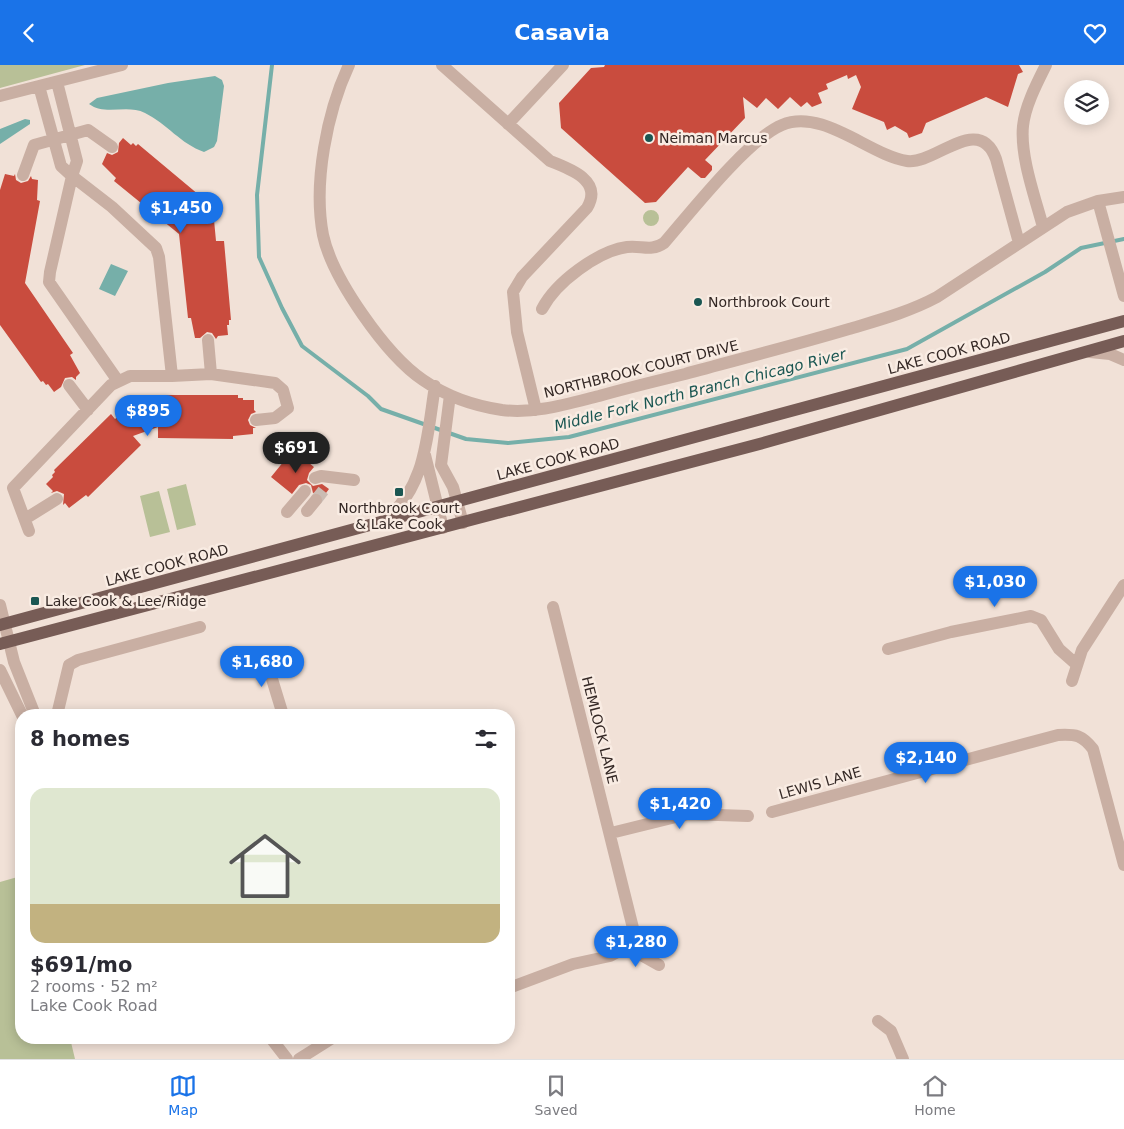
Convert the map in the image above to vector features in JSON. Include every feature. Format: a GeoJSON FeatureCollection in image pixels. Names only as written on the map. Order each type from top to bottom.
{"type":"FeatureCollection","features":[{"type":"Feature","properties":{"kind":"main road","name":"LAKE COOK ROAD"},"geometry":{"type":"LineString","coordinates":[[2,625],[1124,321]]}},
{"type":"Feature","properties":{"kind":"main road"},"geometry":{"type":"LineString","coordinates":[[4,643],[763,443],[1124,341]]}},
{"type":"Feature","properties":{"kind":"street"},"geometry":{"type":"LineString","coordinates":[[0,97],[122,65]]}},
{"type":"Feature","properties":{"kind":"street","name":"NORTHBROOK COURT DRIVE"},"geometry":{"type":"LineString","coordinates":[[349,65],[338,89],[329,126],[321,196],[324,235],[337,272],[359,308],[399,357],[424,381],[450,395],[494,408],[536,410],[744,359],[916,308],[937,297],[1066,212],[1098,201],[1124,197]]}},
{"type":"Feature","properties":{"kind":"street"},"geometry":{"type":"LineString","coordinates":[[442,65],[550,161],[569,167],[590,186],[592,195],[586,208],[522,277],[513,292],[517,333],[536,410]]}},
{"type":"Feature","properties":{"kind":"street"},"geometry":{"type":"LineString","coordinates":[[508,124],[563,65]]}},
{"type":"Feature","properties":{"kind":"street"},"geometry":{"type":"LineString","coordinates":[[1043,227],[1024,149],[1023,126],[1046,65]]}},
{"type":"Feature","properties":{"kind":"street"},"geometry":{"type":"LineString","coordinates":[[57,82],[77,161],[49,282],[118,381]]}},
{"type":"Feature","properties":{"kind":"street"},"geometry":{"type":"LineString","coordinates":[[39,86],[61,166],[112,207],[156,247],[159,257],[172,376]]}},
{"type":"Feature","properties":{"kind":"street"},"geometry":{"type":"LineString","coordinates":[[542,309],[547,300],[568,279],[604,254],[628,247],[658,248],[750,149],[774,129],[788,123],[814,124],[837,131],[892,157],[906,161],[919,160],[964,141],[976,140],[984,142],[993,151],[996,159],[1019,243]]}},
{"type":"Feature","properties":{"kind":"street"},"geometry":{"type":"LineString","coordinates":[[23,175],[34,145],[53,138],[88,130],[112,147]]}},
{"type":"Feature","properties":{"kind":"street"},"geometry":{"type":"LineString","coordinates":[[1098,201],[1124,296]]}},
{"type":"Feature","properties":{"kind":"street"},"geometry":{"type":"LineString","coordinates":[[208,340],[211,374]]}},
{"type":"Feature","properties":{"kind":"street"},"geometry":{"type":"LineString","coordinates":[[1085,351],[1110,353],[1124,360]]}},
{"type":"Feature","properties":{"kind":"street"},"geometry":{"type":"LineString","coordinates":[[30,531],[13,488],[118,381],[130,376],[211,374],[275,383],[283,390],[288,408],[275,418],[256,420]]}},
{"type":"Feature","properties":{"kind":"street"},"geometry":{"type":"LineString","coordinates":[[69,385],[88,410]]}},
{"type":"Feature","properties":{"kind":"street"},"geometry":{"type":"LineString","coordinates":[[382,522],[399,509],[417,479],[425,453],[435,386]]}},
{"type":"Feature","properties":{"kind":"street"},"geometry":{"type":"LineString","coordinates":[[450,395],[441,456],[443,472],[453,487],[463,523]]}},
{"type":"Feature","properties":{"kind":"street"},"geometry":{"type":"LineString","coordinates":[[425,453],[443,528]]}},
{"type":"Feature","properties":{"kind":"street"},"geometry":{"type":"LineString","coordinates":[[324,480],[354,481]]}},
{"type":"Feature","properties":{"kind":"street"},"geometry":{"type":"LineString","coordinates":[[310,495],[297,512],[310,495]]}},
{"type":"Feature","properties":{"kind":"street"},"geometry":{"type":"LineString","coordinates":[[25,519],[57,499]]}},
{"type":"Feature","properties":{"kind":"street"},"geometry":{"type":"LineString","coordinates":[[1072,681],[1082,650],[1124,585]]}},
{"type":"Feature","properties":{"kind":"street"},"geometry":{"type":"LineString","coordinates":[[0,605],[4,643],[32,709]]}},
{"type":"Feature","properties":{"kind":"street","name":"HEMLOCK LANE"},"geometry":{"type":"LineString","coordinates":[[553,607],[633,922],[634,932],[627,947]]}},
{"type":"Feature","properties":{"kind":"street"},"geometry":{"type":"LineString","coordinates":[[888,649],[951,632],[1031,616],[1041,620],[1059,649],[1076,664]]}},
{"type":"Feature","properties":{"kind":"street"},"geometry":{"type":"LineString","coordinates":[[58,709],[69,665],[78,660],[200,627]]}},
{"type":"Feature","properties":{"kind":"street"},"geometry":{"type":"LineString","coordinates":[[265,655],[281,709]]}},
{"type":"Feature","properties":{"kind":"street"},"geometry":{"type":"LineString","coordinates":[[0,669],[19,709]]}},
{"type":"Feature","properties":{"kind":"street","name":"LEWIS LANE"},"geometry":{"type":"LineString","coordinates":[[772,812],[1058,735],[1079,737],[1085,738],[1093,749],[1124,865]]}},
{"type":"Feature","properties":{"kind":"street"},"geometry":{"type":"LineString","coordinates":[[611,833],[666,818],[688,815],[748,816]]}},
{"type":"Feature","properties":{"kind":"street"},"geometry":{"type":"LineString","coordinates":[[515,986],[573,964],[610,956],[627,947],[659,965]]}},
{"type":"Feature","properties":{"kind":"street"},"geometry":{"type":"LineString","coordinates":[[878,1021],[891,1031],[903,1059]]}},
{"type":"Feature","properties":{"kind":"street"},"geometry":{"type":"LineString","coordinates":[[275,1044],[286,1059]]}},
{"type":"Feature","properties":{"kind":"street"},"geometry":{"type":"LineString","coordinates":[[298,1059],[323,1044]]}},
{"type":"Feature","properties":{"kind":"green space"},"geometry":{"type":"Polygon","coordinates":[[[0,65],[85,65],[0,88],[0,65]]]}},
{"type":"Feature","properties":{"kind":"green space"},"geometry":{"type":"Polygon","coordinates":[[[648,210],[654,210],[659,215],[657,224],[648,226],[643,221],[643,215],[648,210]]]}},
{"type":"Feature","properties":{"kind":"green space"},"geometry":{"type":"Polygon","coordinates":[[[186,484],[196,525],[177,530],[167,489],[186,484]]]}},
{"type":"Feature","properties":{"kind":"green space"},"geometry":{"type":"Polygon","coordinates":[[[159,491],[170,532],[150,537],[140,496],[159,491]]]}},
{"type":"Feature","properties":{"kind":"green space"},"geometry":{"type":"Polygon","coordinates":[[[15,878],[15,1044],[71,1044],[75,1059],[0,1059],[0,882],[15,878]]]}},
{"type":"Feature","properties":{"kind":"water"},"geometry":{"type":"Polygon","coordinates":[[[215,76],[222,80],[224,86],[217,141],[214,147],[204,152],[188,144],[145,113],[131,109],[102,109],[89,104],[97,98],[168,83],[215,76]]]}},
{"type":"Feature","properties":{"kind":"water"},"geometry":{"type":"Polygon","coordinates":[[[25,119],[30,120],[30,124],[0,144],[0,129],[25,119]]]}},
{"type":"Feature","properties":{"kind":"water"},"geometry":{"type":"Polygon","coordinates":[[[111,264],[128,271],[115,296],[99,289],[111,264]]]}},
{"type":"Feature","properties":{"kind":"building"},"geometry":{"type":"Polygon","coordinates":[[[605,65],[1019,65],[1023,72],[1018,74],[1008,107],[986,97],[926,123],[922,133],[909,138],[907,133],[895,126],[887,130],[884,122],[852,109],[861,87],[856,75],[848,79],[847,75],[826,84],[828,89],[818,93],[822,103],[812,107],[807,102],[801,107],[790,97],[778,109],[766,98],[757,108],[743,97],[745,118],[705,160],[712,166],[712,170],[705,178],[701,178],[688,167],[656,202],[645,203],[561,128],[559,103],[591,68],[604,67],[605,65]]]}},
{"type":"Feature","properties":{"kind":"building"},"geometry":{"type":"Polygon","coordinates":[[[123,138],[131,145],[133,143],[136,146],[138,144],[199,195],[194,201],[214,220],[216,241],[224,241],[231,320],[229,320],[229,325],[227,325],[228,335],[218,336],[216,339],[212,333],[207,332],[200,338],[195,338],[191,318],[188,318],[179,234],[114,181],[116,178],[102,164],[107,153],[112,155],[118,152],[119,143],[123,138]]]}},
{"type":"Feature","properties":{"kind":"building"},"geometry":{"type":"Polygon","coordinates":[[[5,174],[14,176],[15,174],[16,180],[21,183],[28,181],[31,176],[32,179],[38,180],[37,200],[40,201],[25,283],[73,353],[70,355],[80,373],[76,380],[72,377],[65,378],[61,387],[54,392],[48,384],[46,385],[43,381],[41,382],[0,325],[0,190],[5,174]]]}},
{"type":"Feature","properties":{"kind":"building"},"geometry":{"type":"Polygon","coordinates":[[[159,395],[238,395],[238,398],[243,398],[243,400],[254,400],[254,410],[256,412],[251,414],[248,420],[250,425],[256,428],[253,428],[253,434],[233,436],[233,439],[158,438],[158,427],[133,436],[141,445],[88,497],[86,495],[69,508],[65,503],[63,505],[64,494],[57,491],[51,493],[53,491],[46,484],[53,477],[54,470],[111,414],[115,419],[137,402],[159,403],[159,395]]]}},
{"type":"Feature","properties":{"kind":"building"},"geometry":{"type":"Polygon","coordinates":[[[293,450],[314,467],[309,473],[307,480],[313,486],[322,484],[329,489],[323,497],[318,492],[313,493],[311,485],[306,483],[299,485],[292,494],[271,477],[293,450]]]}},
{"type":"Feature","properties":{"kind":"waterway","name":"Middle Fork North Branch Chicago River"},"geometry":{"type":"LineString","coordinates":[[272,65],[257,195],[259,257],[282,308],[302,346],[368,396],[381,409],[466,439],[508,443],[569,437],[907,349],[1045,272],[1081,248],[1124,239]]}},
{"type":"Feature","properties":{"kind":"tunnel"},"geometry":{"type":"LineString","coordinates":[[316,500],[326,487]]}},
{"type":"Feature","properties":{"kind":"place","name":"Neiman Marcus"},"geometry":{"type":"Point","coordinates":[649,138]}},
{"type":"Feature","properties":{"kind":"place","name":"Northbrook Court"},"geometry":{"type":"Point","coordinates":[698,302]}},
{"type":"Feature","properties":{"kind":"place","name":"Northbrook Court & Lake Cook"},"geometry":{"type":"Point","coordinates":[399,492]}},
{"type":"Feature","properties":{"kind":"place","name":"Lake Cook & Lee/Ridge"},"geometry":{"type":"Point","coordinates":[35,601]}}]}
